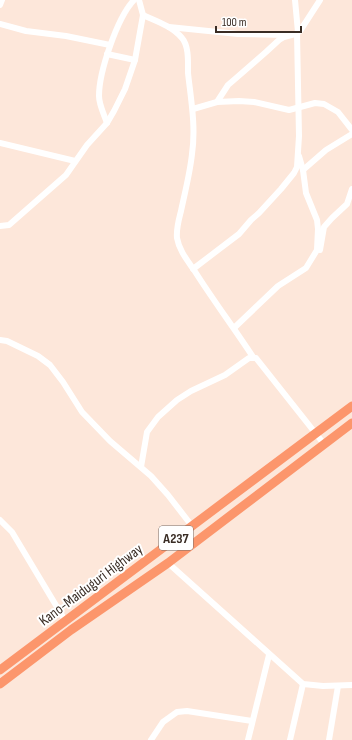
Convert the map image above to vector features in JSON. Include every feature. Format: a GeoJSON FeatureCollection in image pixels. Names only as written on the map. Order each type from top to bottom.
{"type":"FeatureCollection","features":[{"type":"Feature","properties":{"kind":"highway","name":"Kano-Maiduguri Highway"},"geometry":{"type":"LineString","coordinates":[[0,670],[66,622],[352,406]]}},
{"type":"Feature","properties":{"kind":"highway","name":"Kano-Maiduguri Highway"},"geometry":{"type":"LineString","coordinates":[[0,684],[71,630],[168,563],[352,423]]}},
{"type":"Feature","properties":{"kind":"street"},"geometry":{"type":"LineString","coordinates":[[0,5],[2,0]]}},
{"type":"Feature","properties":{"kind":"street"},"geometry":{"type":"LineString","coordinates":[[107,123],[99,102],[99,95],[107,54],[125,12],[134,0]]}},
{"type":"Feature","properties":{"kind":"street"},"geometry":{"type":"LineString","coordinates":[[0,226],[9,225],[66,175],[87,145],[107,123],[125,89],[135,60],[143,16],[139,0]]}},
{"type":"Feature","properties":{"kind":"street"},"geometry":{"type":"LineString","coordinates":[[193,269],[240,234],[251,220],[260,213],[281,189],[297,167],[300,136],[298,107],[298,32],[295,0]]}},
{"type":"Feature","properties":{"kind":"street"},"geometry":{"type":"LineString","coordinates":[[217,102],[228,85],[279,40],[298,32],[320,0]]}},
{"type":"Feature","properties":{"kind":"street"},"geometry":{"type":"LineString","coordinates":[[143,16],[169,27],[238,34],[289,36]]}},
{"type":"Feature","properties":{"kind":"street"},"geometry":{"type":"LineString","coordinates":[[0,24],[26,31],[66,36],[110,45]]}},
{"type":"Feature","properties":{"kind":"street"},"geometry":{"type":"LineString","coordinates":[[169,27],[183,39],[187,50],[189,84],[193,109],[194,137],[192,155],[179,219],[177,237],[184,256],[207,292],[234,328],[253,357],[258,360],[324,444]]}},
{"type":"Feature","properties":{"kind":"street"},"geometry":{"type":"LineString","coordinates":[[107,54],[135,60]]}},
{"type":"Feature","properties":{"kind":"street"},"geometry":{"type":"LineString","coordinates":[[193,109],[217,102],[254,102],[289,110],[316,103],[328,105],[338,112],[349,124],[352,130]]}},
{"type":"Feature","properties":{"kind":"street"},"geometry":{"type":"LineString","coordinates":[[303,170],[326,150],[352,134]]}},
{"type":"Feature","properties":{"kind":"street"},"geometry":{"type":"LineString","coordinates":[[0,143],[75,161]]}},
{"type":"Feature","properties":{"kind":"street"},"geometry":{"type":"LineString","coordinates":[[234,328],[278,286],[306,268],[314,254],[318,243],[317,220],[306,193],[303,170],[298,153]]}},
{"type":"Feature","properties":{"kind":"street"},"geometry":{"type":"LineString","coordinates":[[314,254],[319,252],[323,230],[327,223],[347,204],[352,189]]}},
{"type":"Feature","properties":{"kind":"street"},"geometry":{"type":"LineString","coordinates":[[0,340],[38,356],[50,365],[82,412],[110,441],[151,476],[192,526]]}},
{"type":"Feature","properties":{"kind":"street"},"geometry":{"type":"LineString","coordinates":[[141,467],[147,432],[158,417],[182,397],[225,375],[249,358],[253,357]]}},
{"type":"Feature","properties":{"kind":"street"},"geometry":{"type":"LineString","coordinates":[[0,520],[12,532],[66,622]]}},
{"type":"Feature","properties":{"kind":"street"},"geometry":{"type":"LineString","coordinates":[[168,563],[303,684],[323,686],[352,685]]}},
{"type":"Feature","properties":{"kind":"street"},"geometry":{"type":"LineString","coordinates":[[248,740],[269,655]]}},
{"type":"Feature","properties":{"kind":"street"},"geometry":{"type":"LineString","coordinates":[[290,740],[303,684]]}},
{"type":"Feature","properties":{"kind":"street"},"geometry":{"type":"LineString","coordinates":[[329,740],[338,686]]}},
{"type":"Feature","properties":{"kind":"street"},"geometry":{"type":"LineString","coordinates":[[151,740],[163,722],[177,712],[187,711],[252,721]]}}]}
